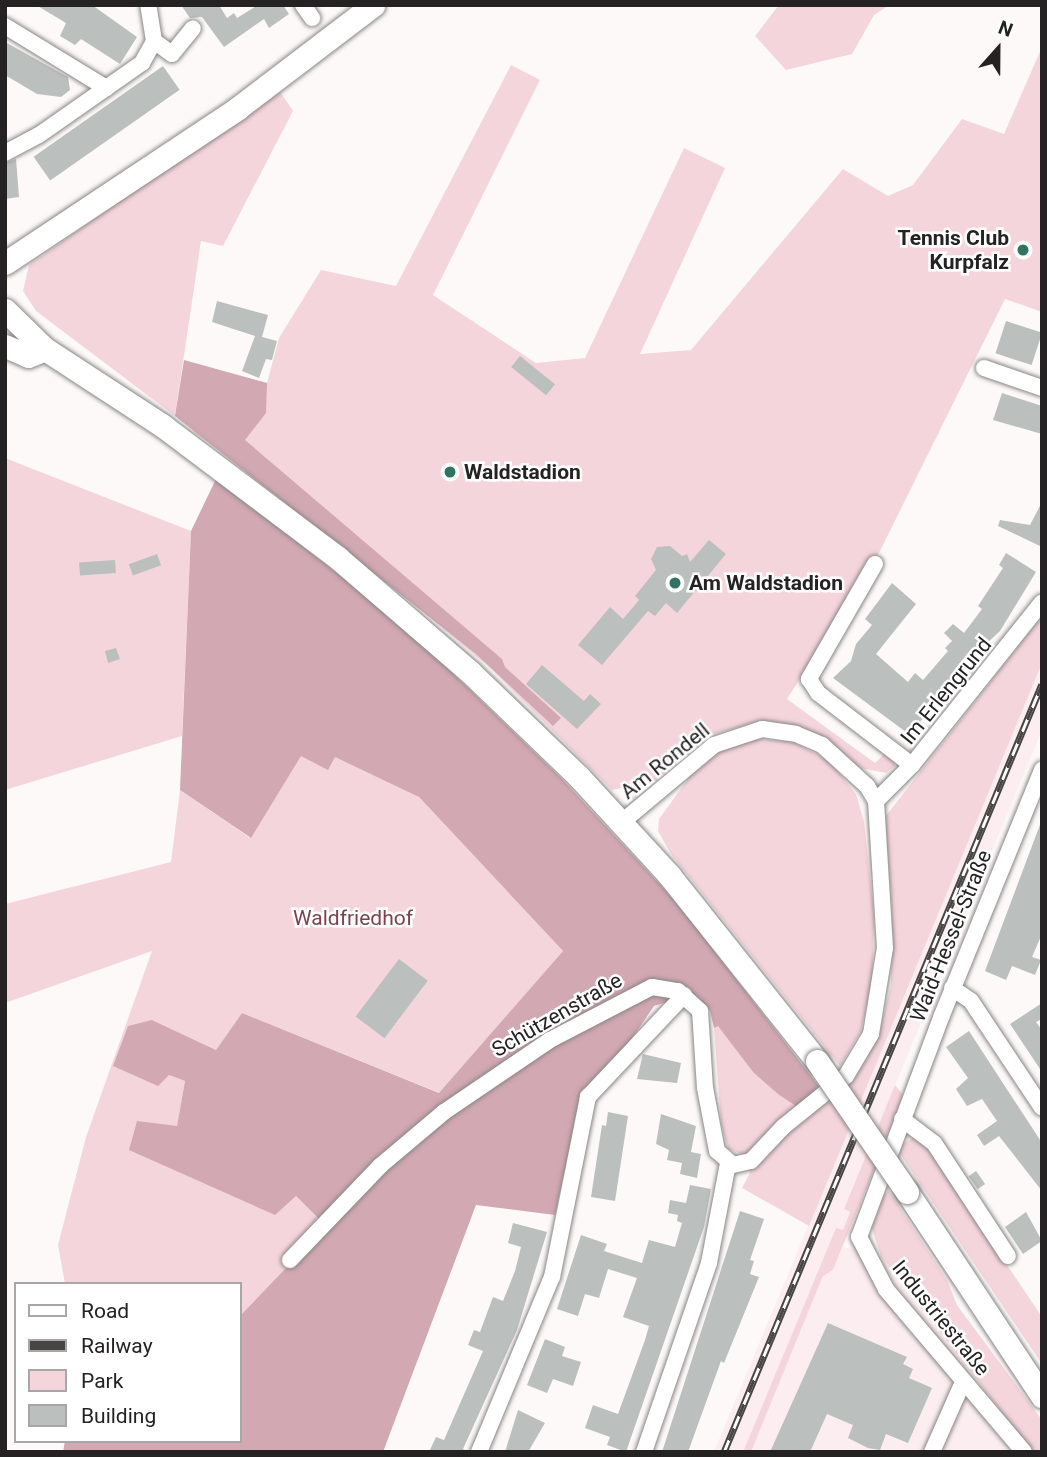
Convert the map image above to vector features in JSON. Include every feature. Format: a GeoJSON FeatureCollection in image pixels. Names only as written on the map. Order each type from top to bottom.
{"type":"FeatureCollection","features":[{"type":"Feature","properties":{"kind":"main road"},"geometry":{"type":"LineString","coordinates":[[5,262],[237,108],[373,5]]}},
{"type":"Feature","properties":{"kind":"main road"},"geometry":{"type":"LineString","coordinates":[[5,310],[45,349],[163,426],[338,558],[470,672],[622,822],[719,933],[817,1060],[1042,1396]]}},
{"type":"Feature","properties":{"kind":"main road"},"geometry":{"type":"LineString","coordinates":[[5,346],[28,356],[45,349]]}},
{"type":"Feature","properties":{"kind":"street"},"geometry":{"type":"LineString","coordinates":[[5,153],[142,63],[154,41],[148,5]]}},
{"type":"Feature","properties":{"kind":"street"},"geometry":{"type":"LineString","coordinates":[[5,26],[106,88]]}},
{"type":"Feature","properties":{"kind":"street"},"geometry":{"type":"LineString","coordinates":[[154,41],[172,54],[193,28]]}},
{"type":"Feature","properties":{"kind":"street"},"geometry":{"type":"LineString","coordinates":[[984,368],[1042,388]]}},
{"type":"Feature","properties":{"kind":"street"},"geometry":{"type":"LineString","coordinates":[[875,564],[809,679],[818,693],[912,765]]}},
{"type":"Feature","properties":{"kind":"street","name":"Im Erlengrund"},"geometry":{"type":"LineString","coordinates":[[876,801],[912,765],[1042,602]]}},
{"type":"Feature","properties":{"kind":"street","name":"Am Rondell"},"geometry":{"type":"LineString","coordinates":[[622,822],[714,745],[762,729],[796,734],[822,746],[867,786],[876,801]]}},
{"type":"Feature","properties":{"kind":"street","name":"Waid-Hessel-Straße"},"geometry":{"type":"LineString","coordinates":[[902,1119],[952,988],[1042,770]]}},
{"type":"Feature","properties":{"kind":"street"},"geometry":{"type":"LineString","coordinates":[[728,1163],[751,1161],[783,1128],[835,1087],[871,1034],[885,948],[874,821],[876,801]]}},
{"type":"Feature","properties":{"kind":"street","name":"Schützenstraße"},"geometry":{"type":"LineString","coordinates":[[290,1259],[380,1166],[495,1075],[643,990],[663,987],[684,995]]}},
{"type":"Feature","properties":{"kind":"street"},"geometry":{"type":"LineString","coordinates":[[952,988],[971,1001],[1042,1108]]}},
{"type":"Feature","properties":{"kind":"street"},"geometry":{"type":"LineString","coordinates":[[480,1452],[552,1277],[588,1097],[684,995],[703,1020],[708,1109],[717,1151],[728,1163]]}},
{"type":"Feature","properties":{"kind":"street"},"geometry":{"type":"LineString","coordinates":[[902,1119],[934,1143],[1008,1256]]}},
{"type":"Feature","properties":{"kind":"street","name":"Industriestraße"},"geometry":{"type":"LineString","coordinates":[[902,1119],[862,1224],[861,1243],[886,1289],[1024,1452]]}},
{"type":"Feature","properties":{"kind":"street"},"geometry":{"type":"LineString","coordinates":[[644,1452],[709,1264],[728,1163]]}},
{"type":"Feature","properties":{"kind":"street"},"geometry":{"type":"LineString","coordinates":[[932,1452],[963,1382]]}},
{"type":"Feature","properties":{"kind":"shaded area"},"geometry":{"type":"Polygon","coordinates":[[[184,360],[267,383],[266,413],[245,440],[502,659],[505,667],[561,718],[553,726],[476,654],[175,416],[184,360]]]}},
{"type":"Feature","properties":{"kind":"shaded area"},"geometry":{"type":"Polygon","coordinates":[[[216,479],[400,622],[563,780],[679,905],[821,1089],[796,1106],[778,1094],[753,1072],[718,1026],[714,1028],[710,1011],[692,994],[654,1006],[576,1120],[555,1215],[476,1205],[383,1452],[63,1452],[65,1443],[242,1443],[242,1314],[326,1226],[296,1196],[275,1215],[129,1150],[137,1121],[177,1126],[185,1081],[169,1075],[158,1086],[113,1066],[128,1026],[152,1020],[216,1050],[242,1013],[439,1093],[563,951],[419,797],[335,757],[328,770],[301,756],[251,838],[180,790],[191,531],[216,479]]]}},
{"type":"Feature","properties":{"kind":"shaded area"},"geometry":{"type":"Polygon","coordinates":[[[1042,663],[1042,730],[844,1209],[850,1212],[843,1231],[836,1228],[743,1452],[714,1452],[1042,663]]]}},
{"type":"Feature","properties":{"kind":"shaded area"},"geometry":{"type":"Polygon","coordinates":[[[843,1247],[881,1256],[1033,1452],[751,1452],[823,1276],[833,1270],[843,1247]]]}},
{"type":"Feature","properties":{"kind":"green space"},"geometry":{"type":"Polygon","coordinates":[[[779,5],[889,5],[874,15],[852,54],[786,70],[755,36],[779,5]]]}},
{"type":"Feature","properties":{"kind":"green space"},"geometry":{"type":"Polygon","coordinates":[[[1042,47],[1042,312],[1005,299],[876,559],[787,699],[875,763],[884,754],[894,761],[895,766],[886,773],[855,767],[798,728],[759,722],[713,734],[655,781],[612,790],[489,667],[338,541],[194,432],[199,365],[267,383],[279,338],[321,270],[396,286],[511,65],[540,80],[433,295],[536,363],[585,358],[684,148],[725,168],[640,354],[691,350],[843,169],[888,196],[913,185],[962,119],[1004,134],[1042,47]]]}},
{"type":"Feature","properties":{"kind":"green space"},"geometry":{"type":"Polygon","coordinates":[[[279,90],[293,111],[223,246],[201,241],[175,416],[36,311],[23,291],[29,265],[279,90]]]}},
{"type":"Feature","properties":{"kind":"green space"},"geometry":{"type":"Polygon","coordinates":[[[5,458],[191,531],[182,736],[5,790],[5,458]]]}},
{"type":"Feature","properties":{"kind":"green space"},"geometry":{"type":"Polygon","coordinates":[[[1042,616],[1042,663],[809,1226],[742,1188],[750,1173],[742,1154],[728,1149],[721,1123],[714,1028],[718,1025],[753,1072],[821,1089],[829,1101],[851,1080],[879,1035],[891,985],[892,912],[885,817],[1042,616]]]}},
{"type":"Feature","properties":{"kind":"green space","name":"Waldfriedhof"},"geometry":{"type":"Polygon","coordinates":[[[305,739],[419,797],[563,951],[440,1093],[242,1013],[216,1050],[152,1020],[169,1075],[185,1081],[177,1127],[296,1196],[326,1226],[242,1314],[242,1282],[65,1282],[58,1245],[86,1137],[152,951],[5,1003],[5,904],[171,862],[180,790],[250,838],[305,739]]]}},
{"type":"Feature","properties":{"kind":"green space"},"geometry":{"type":"Polygon","coordinates":[[[756,739],[793,742],[829,761],[856,794],[864,822],[874,915],[872,982],[861,1030],[840,1066],[671,854],[658,831],[659,819],[693,772],[726,747],[756,739]]]}},
{"type":"Feature","properties":{"kind":"green space"},"geometry":{"type":"Polygon","coordinates":[[[895,1085],[904,1096],[833,1270],[823,1276],[751,1452],[743,1452],[836,1228],[843,1230],[850,1212],[844,1209],[895,1085]]]}},
{"type":"Feature","properties":{"kind":"green space"},"geometry":{"type":"Polygon","coordinates":[[[919,1134],[1042,1317],[1042,1364],[896,1148],[919,1134]]]}},
{"type":"Feature","properties":{"kind":"green space"},"geometry":{"type":"Polygon","coordinates":[[[889,1191],[947,1280],[957,1305],[1042,1420],[1042,1452],[1033,1452],[881,1256],[871,1226],[880,1198],[889,1191]]]}},
{"type":"Feature","properties":{"kind":"building"},"geometry":{"type":"Polygon","coordinates":[[[36,5],[92,5],[137,37],[120,64],[81,39],[75,45],[60,36],[66,23],[36,5]]]}},
{"type":"Feature","properties":{"kind":"building"},"geometry":{"type":"Polygon","coordinates":[[[181,5],[219,5],[227,18],[234,13],[237,18],[258,5],[283,5],[289,14],[269,28],[264,19],[224,47],[202,17],[190,18],[181,5]]]}},
{"type":"Feature","properties":{"kind":"building"},"geometry":{"type":"Polygon","coordinates":[[[5,42],[68,77],[70,90],[61,97],[37,94],[5,75],[5,42]]]}},
{"type":"Feature","properties":{"kind":"building"},"geometry":{"type":"Polygon","coordinates":[[[163,66],[180,90],[50,180],[34,157],[163,66]]]}},
{"type":"Feature","properties":{"kind":"building"},"geometry":{"type":"Polygon","coordinates":[[[16,159],[19,197],[5,199],[5,163],[16,159]]]}},
{"type":"Feature","properties":{"kind":"building"},"geometry":{"type":"Polygon","coordinates":[[[217,301],[268,315],[262,337],[277,341],[272,360],[266,359],[259,378],[242,371],[255,336],[212,322],[217,301]]]}},
{"type":"Feature","properties":{"kind":"building"},"geometry":{"type":"Polygon","coordinates":[[[1006,321],[1042,333],[1032,365],[995,353],[1006,321]]]}},
{"type":"Feature","properties":{"kind":"building"},"geometry":{"type":"Polygon","coordinates":[[[520,356],[555,384],[546,395],[511,367],[520,356]]]}},
{"type":"Feature","properties":{"kind":"building"},"geometry":{"type":"Polygon","coordinates":[[[1002,393],[1042,406],[1042,434],[993,420],[1002,393]]]}},
{"type":"Feature","properties":{"kind":"building"},"geometry":{"type":"Polygon","coordinates":[[[1042,502],[1042,547],[998,526],[1000,520],[1030,525],[1042,502]]]}},
{"type":"Feature","properties":{"kind":"building"},"geometry":{"type":"Polygon","coordinates":[[[709,540],[726,554],[677,613],[666,603],[655,616],[648,611],[602,665],[578,645],[610,607],[623,619],[639,600],[635,596],[656,570],[651,559],[657,547],[670,546],[682,556],[687,554],[690,562],[709,540]]]}},
{"type":"Feature","properties":{"kind":"building"},"geometry":{"type":"Polygon","coordinates":[[[1006,553],[1036,572],[1000,631],[964,665],[910,735],[833,678],[851,661],[856,644],[872,625],[865,619],[892,583],[916,604],[876,654],[908,682],[915,673],[923,680],[948,651],[945,648],[952,641],[944,633],[953,624],[964,633],[982,609],[978,606],[1003,568],[999,565],[1006,553]]]}},
{"type":"Feature","properties":{"kind":"building"},"geometry":{"type":"Polygon","coordinates":[[[157,554],[161,565],[133,576],[129,564],[157,554]]]}},
{"type":"Feature","properties":{"kind":"building"},"geometry":{"type":"Polygon","coordinates":[[[115,560],[116,573],[80,575],[79,563],[115,560]]]}},
{"type":"Feature","properties":{"kind":"building"},"geometry":{"type":"Polygon","coordinates":[[[116,648],[120,659],[108,663],[105,651],[116,648]]]}},
{"type":"Feature","properties":{"kind":"building"},"geometry":{"type":"Polygon","coordinates":[[[542,665],[584,701],[590,694],[601,704],[577,729],[526,684],[542,665]]]}},
{"type":"Feature","properties":{"kind":"building"},"geometry":{"type":"Polygon","coordinates":[[[1041,822],[1042,934],[1032,957],[1041,960],[1035,975],[1012,966],[1006,980],[985,971],[1041,822]]]}},
{"type":"Feature","properties":{"kind":"building"},"geometry":{"type":"Polygon","coordinates":[[[399,959],[428,981],[384,1038],[356,1017],[399,959]]]}},
{"type":"Feature","properties":{"kind":"building"},"geometry":{"type":"Polygon","coordinates":[[[1042,1003],[1042,1019],[1036,1022],[1042,1030],[1042,1072],[1010,1024],[1042,1003]]]}},
{"type":"Feature","properties":{"kind":"building"},"geometry":{"type":"Polygon","coordinates":[[[969,1031],[1042,1143],[1042,1191],[999,1136],[984,1146],[977,1135],[997,1121],[982,1099],[967,1106],[956,1089],[968,1078],[946,1047],[969,1031]]]}},
{"type":"Feature","properties":{"kind":"building"},"geometry":{"type":"Polygon","coordinates":[[[643,1054],[681,1063],[677,1083],[637,1079],[643,1054]]]}},
{"type":"Feature","properties":{"kind":"building"},"geometry":{"type":"Polygon","coordinates":[[[608,1112],[628,1116],[615,1201],[591,1197],[602,1125],[606,1126],[608,1112]]]}},
{"type":"Feature","properties":{"kind":"building"},"geometry":{"type":"Polygon","coordinates":[[[661,1114],[696,1126],[691,1152],[701,1154],[697,1178],[680,1174],[682,1163],[667,1160],[669,1150],[656,1144],[661,1114]]]}},
{"type":"Feature","properties":{"kind":"building"},"geometry":{"type":"Polygon","coordinates":[[[976,1171],[985,1184],[978,1189],[969,1176],[976,1171]]]}},
{"type":"Feature","properties":{"kind":"building"},"geometry":{"type":"Polygon","coordinates":[[[690,1185],[711,1189],[704,1227],[626,1452],[607,1445],[610,1437],[585,1428],[593,1405],[618,1414],[645,1340],[649,1326],[623,1317],[637,1278],[608,1269],[599,1298],[585,1294],[578,1316],[557,1309],[581,1235],[607,1244],[604,1251],[642,1263],[649,1240],[675,1247],[682,1223],[677,1221],[678,1215],[668,1213],[670,1200],[686,1203],[690,1185]]]}},
{"type":"Feature","properties":{"kind":"building"},"geometry":{"type":"Polygon","coordinates":[[[740,1211],[764,1219],[750,1260],[754,1261],[750,1274],[759,1277],[724,1363],[721,1361],[688,1452],[662,1452],[740,1211]]]}},
{"type":"Feature","properties":{"kind":"building"},"geometry":{"type":"Polygon","coordinates":[[[1026,1212],[1042,1241],[1023,1254],[1005,1227],[1026,1212]]]}},
{"type":"Feature","properties":{"kind":"building"},"geometry":{"type":"Polygon","coordinates":[[[513,1223],[547,1232],[517,1330],[463,1449],[469,1452],[429,1452],[436,1437],[444,1440],[483,1351],[468,1345],[474,1330],[480,1332],[493,1297],[503,1301],[515,1271],[521,1247],[508,1243],[513,1223]]]}},
{"type":"Feature","properties":{"kind":"building"},"geometry":{"type":"Polygon","coordinates":[[[828,1323],[907,1357],[903,1364],[913,1369],[909,1378],[932,1388],[908,1443],[886,1434],[880,1450],[868,1448],[848,1438],[853,1425],[827,1414],[810,1452],[770,1452],[828,1323]]]}},
{"type":"Feature","properties":{"kind":"building"},"geometry":{"type":"Polygon","coordinates":[[[545,1339],[565,1347],[562,1356],[581,1362],[573,1386],[553,1379],[547,1393],[527,1385],[545,1339]]]}},
{"type":"Feature","properties":{"kind":"building"},"geometry":{"type":"Polygon","coordinates":[[[518,1410],[545,1423],[528,1452],[505,1452],[518,1410]]]}},
{"type":"Feature","properties":{"kind":"railway"},"geometry":{"type":"LineString","coordinates":[[724,1452],[1042,684]]}},
{"type":"Feature","properties":{"kind":"place","name":"Tennis Club Kurpfalz"},"geometry":{"type":"Point","coordinates":[1023,250]}},
{"type":"Feature","properties":{"kind":"place","name":"Waldstadion"},"geometry":{"type":"Point","coordinates":[450,472]}},
{"type":"Feature","properties":{"kind":"place","name":"Am Waldstadion"},"geometry":{"type":"Point","coordinates":[675,583]}}]}
